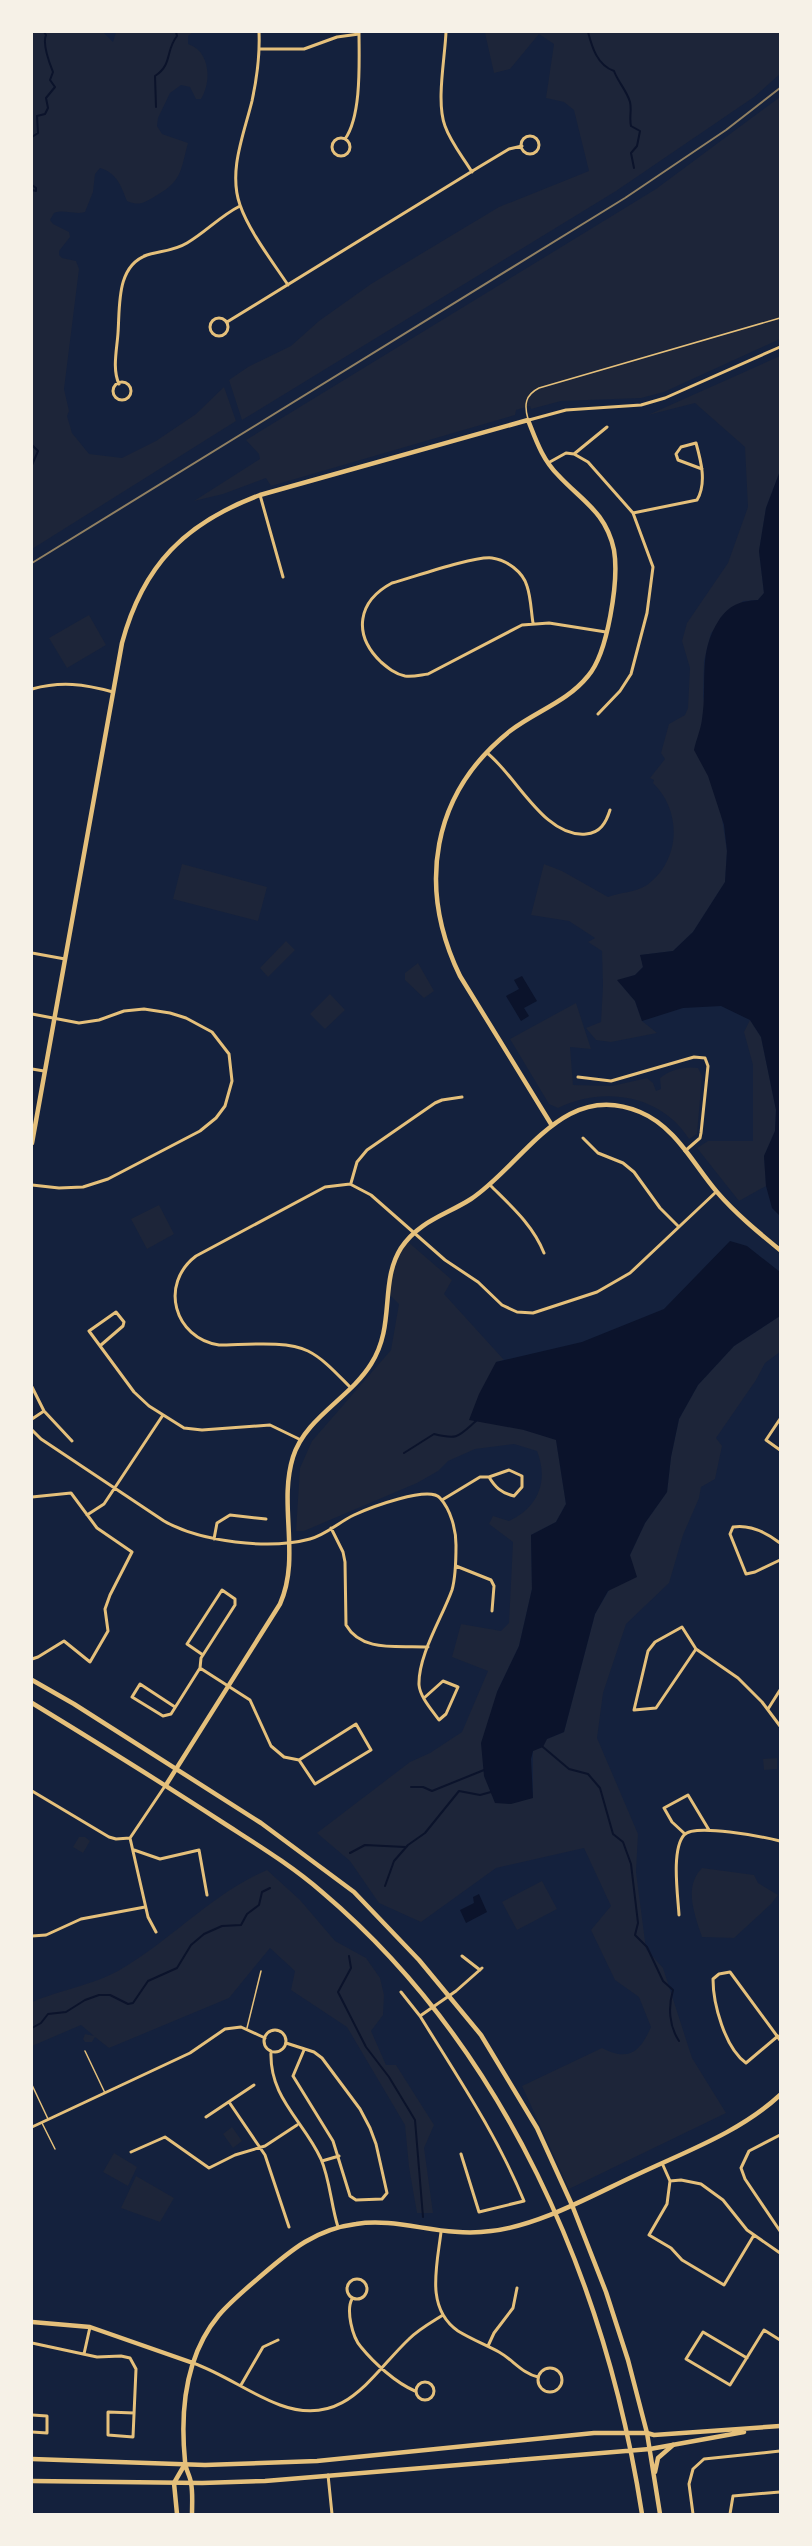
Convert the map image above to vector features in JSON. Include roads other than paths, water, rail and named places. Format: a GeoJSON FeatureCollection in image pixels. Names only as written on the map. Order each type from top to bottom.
{"type":"FeatureCollection","features":[{"type":"Feature","properties":{"kind":"street"},"geometry":{"type":"LineString","coordinates":[[259,32],[255,86],[236,168],[236,189],[240,206],[288,285]]}},
{"type":"Feature","properties":{"kind":"street"},"geometry":{"type":"LineString","coordinates":[[446,32],[443,120],[450,138],[472,172]]}},
{"type":"Feature","properties":{"kind":"street"},"geometry":{"type":"LineString","coordinates":[[259,49],[304,49],[337,37],[359,33],[356,104],[351,130],[345,139]]}},
{"type":"Feature","properties":{"kind":"street"},"geometry":{"type":"LineString","coordinates":[[532,137],[539,145],[536,152],[531,154],[524,151],[522,146],[524,140],[532,137]]}},
{"type":"Feature","properties":{"kind":"street"},"geometry":{"type":"LineString","coordinates":[[339,138],[345,139],[350,147],[348,152],[341,156],[336,154],[333,150],[334,142],[339,138]]}},
{"type":"Feature","properties":{"kind":"street"},"geometry":{"type":"LineString","coordinates":[[227,322],[509,149],[522,146]]}},
{"type":"Feature","properties":{"kind":"street"},"geometry":{"type":"LineString","coordinates":[[119,384],[116,361],[121,290],[127,273],[144,256],[187,243],[221,216],[240,206]]}},
{"type":"Feature","properties":{"kind":"street"},"geometry":{"type":"LineString","coordinates":[[221,318],[227,322],[228,329],[225,334],[217,336],[212,332],[211,324],[215,320],[221,318]]}},
{"type":"Feature","properties":{"kind":"street"},"geometry":{"type":"LineString","coordinates":[[32,1143],[113,692],[129,617],[152,574],[171,549],[191,530],[232,505],[260,495],[566,410],[641,405],[665,398],[780,347]]}},
{"type":"Feature","properties":{"kind":"street"},"geometry":{"type":"LineString","coordinates":[[119,384],[126,384],[130,388],[130,394],[125,400],[117,399],[114,394],[114,389],[119,384]]}},
{"type":"Feature","properties":{"kind":"street"},"geometry":{"type":"LineString","coordinates":[[528,420],[538,448],[548,463],[593,507],[609,534],[615,567],[608,632],[598,661],[580,686],[563,699],[514,728],[472,769],[459,790],[445,823],[435,868],[436,898],[448,952],[460,976],[552,1124]]}},
{"type":"Feature","properties":{"kind":"street"},"geometry":{"type":"LineString","coordinates":[[574,454],[608,427]]}},
{"type":"Feature","properties":{"kind":"street"},"geometry":{"type":"LineString","coordinates":[[633,513],[697,500],[703,482],[702,470],[696,443],[678,450],[678,460],[702,470]]}},
{"type":"Feature","properties":{"kind":"street"},"geometry":{"type":"LineString","coordinates":[[548,463],[566,453],[574,454],[588,462],[633,513],[653,567],[647,613],[631,674],[620,691],[598,714]]}},
{"type":"Feature","properties":{"kind":"street"},"geometry":{"type":"LineString","coordinates":[[260,495],[284,577]]}},
{"type":"Feature","properties":{"kind":"street"},"geometry":{"type":"LineString","coordinates":[[533,623],[527,585],[522,576],[501,560],[482,558],[392,583],[379,590],[369,600],[363,614],[362,625],[366,642],[376,657],[396,673],[414,676],[428,674],[511,629],[533,623],[549,623],[608,632]]}},
{"type":"Feature","properties":{"kind":"street"},"geometry":{"type":"LineString","coordinates":[[32,689],[54,683],[65,683],[113,692]]}},
{"type":"Feature","properties":{"kind":"street"},"geometry":{"type":"LineString","coordinates":[[487,753],[507,771],[544,816],[568,832],[580,835],[592,834],[607,821],[610,810]]}},
{"type":"Feature","properties":{"kind":"street"},"geometry":{"type":"LineString","coordinates":[[32,953],[65,959]]}},
{"type":"Feature","properties":{"kind":"street"},"geometry":{"type":"LineString","coordinates":[[32,1014],[88,1023],[124,1011],[144,1008],[186,1018],[205,1028],[223,1045],[231,1064],[232,1081],[225,1106],[216,1118],[194,1134],[108,1179],[83,1187],[59,1188],[32,1185]]}},
{"type":"Feature","properties":{"kind":"street"},"geometry":{"type":"LineString","coordinates":[[578,1077],[610,1081],[694,1057],[705,1058],[708,1066],[700,1138],[685,1151]]}},
{"type":"Feature","properties":{"kind":"street"},"geometry":{"type":"LineString","coordinates":[[32,1069],[44,1071]]}},
{"type":"Feature","properties":{"kind":"street"},"geometry":{"type":"LineString","coordinates":[[350,1184],[357,1162],[367,1150],[435,1103],[462,1097]]}},
{"type":"Feature","properties":{"kind":"street"},"geometry":{"type":"LineString","coordinates":[[130,1838],[229,1686],[286,1591],[290,1542],[288,1474],[293,1455],[301,1440],[370,1366],[382,1344],[387,1323],[392,1267],[402,1247],[427,1221],[470,1199],[552,1124],[570,1113],[603,1105],[621,1106],[653,1118],[668,1130],[716,1192],[740,1217],[780,1250]]}},
{"type":"Feature","properties":{"kind":"street"},"geometry":{"type":"LineString","coordinates":[[583,1138],[598,1153],[623,1163],[634,1172],[660,1208],[678,1226]]}},
{"type":"Feature","properties":{"kind":"street"},"geometry":{"type":"LineString","coordinates":[[351,1387],[321,1359],[306,1350],[287,1345],[219,1345],[196,1336],[180,1316],[175,1302],[174,1290],[179,1273],[196,1256],[326,1187],[350,1184],[370,1195],[445,1260],[478,1282],[501,1305],[510,1310],[533,1313],[608,1287],[640,1265],[678,1226],[716,1192]]}},
{"type":"Feature","properties":{"kind":"street"},"geometry":{"type":"LineString","coordinates":[[489,1184],[530,1226],[538,1237],[544,1253]]}},
{"type":"Feature","properties":{"kind":"street"},"geometry":{"type":"LineString","coordinates":[[101,1345],[123,1326],[124,1322],[116,1312],[89,1330],[134,1392],[163,1415],[190,1429],[270,1425],[301,1440]]}},
{"type":"Feature","properties":{"kind":"street"},"geometry":{"type":"LineString","coordinates":[[32,1387],[44,1411],[72,1441]]}},
{"type":"Feature","properties":{"kind":"street"},"geometry":{"type":"LineString","coordinates":[[32,1419],[44,1411]]}},
{"type":"Feature","properties":{"kind":"street"},"geometry":{"type":"LineString","coordinates":[[87,1515],[104,1504],[163,1415]]}},
{"type":"Feature","properties":{"kind":"street"},"geometry":{"type":"LineString","coordinates":[[780,1419],[766,1440],[780,1450]]}},
{"type":"Feature","properties":{"kind":"street"},"geometry":{"type":"LineString","coordinates":[[32,1431],[174,1527],[214,1539],[242,1542],[290,1542],[312,1539],[354,1515],[400,1499],[432,1494],[442,1500],[454,1527],[456,1566],[453,1587],[428,1647],[419,1685],[424,1698],[439,1720],[446,1714],[458,1687],[443,1681],[424,1698]]}},
{"type":"Feature","properties":{"kind":"street"},"geometry":{"type":"LineString","coordinates":[[442,1500],[480,1477],[489,1477],[509,1470],[522,1476],[522,1487],[514,1496],[507,1494],[496,1487],[489,1477]]}},
{"type":"Feature","properties":{"kind":"street"},"geometry":{"type":"LineString","coordinates":[[32,1497],[71,1493],[104,1534],[132,1552],[105,1609],[108,1623],[106,1636],[90,1662],[64,1641],[32,1659]]}},
{"type":"Feature","properties":{"kind":"street"},"geometry":{"type":"LineString","coordinates":[[214,1539],[217,1523],[230,1515],[266,1519]]}},
{"type":"Feature","properties":{"kind":"street"},"geometry":{"type":"LineString","coordinates":[[780,1544],[764,1531],[739,1526],[733,1527],[730,1534],[746,1574],[750,1575],[780,1560]]}},
{"type":"Feature","properties":{"kind":"street"},"geometry":{"type":"LineString","coordinates":[[331,1528],[343,1552],[346,1625],[352,1634],[367,1644],[428,1647]]}},
{"type":"Feature","properties":{"kind":"street"},"geometry":{"type":"LineString","coordinates":[[456,1566],[491,1580],[494,1586],[492,1611]]}},
{"type":"Feature","properties":{"kind":"street"},"geometry":{"type":"LineString","coordinates":[[175,1707],[140,1684],[132,1697],[163,1716],[171,1714],[200,1668],[203,1655],[236,1601],[222,1590],[187,1644],[203,1655]]}},
{"type":"Feature","properties":{"kind":"street"},"geometry":{"type":"LineString","coordinates":[[696,1648],[656,1708],[634,1710],[648,1651],[655,1642],[682,1627],[696,1648],[738,1678],[768,1709],[780,1726]]}},
{"type":"Feature","properties":{"kind":"street"},"geometry":{"type":"LineString","coordinates":[[200,1668],[250,1700],[265,1735],[276,1752],[299,1760],[315,1784],[371,1750],[356,1724],[299,1760]]}},
{"type":"Feature","properties":{"kind":"street"},"geometry":{"type":"LineString","coordinates":[[32,1680],[74,1704],[261,1823],[354,1892],[419,1960],[481,2035],[537,2128],[572,2205],[628,2360],[647,2433],[660,2514]]}},
{"type":"Feature","properties":{"kind":"street"},"geometry":{"type":"LineString","coordinates":[[768,1709],[780,1690]]}},
{"type":"Feature","properties":{"kind":"street"},"geometry":{"type":"LineString","coordinates":[[32,1703],[166,1785],[286,1864],[321,1891],[383,1949],[434,2006],[475,2065],[528,2157],[587,2291],[607,2353],[632,2452],[642,2514]]}},
{"type":"Feature","properties":{"kind":"street"},"geometry":{"type":"LineString","coordinates":[[32,1791],[109,1837],[130,1838]]}},
{"type":"Feature","properties":{"kind":"street"},"geometry":{"type":"LineString","coordinates":[[685,1834],[672,1822],[664,1808],[688,1795],[708,1830]]}},
{"type":"Feature","properties":{"kind":"street"},"geometry":{"type":"LineString","coordinates":[[679,1915],[676,1873],[680,1843],[685,1834],[691,1830],[708,1830],[780,1841]]}},
{"type":"Feature","properties":{"kind":"street"},"geometry":{"type":"LineString","coordinates":[[130,1838],[145,1907],[156,1932]]}},
{"type":"Feature","properties":{"kind":"street"},"geometry":{"type":"LineString","coordinates":[[134,1850],[160,1859],[199,1850],[207,1895]]}},
{"type":"Feature","properties":{"kind":"street"},"geometry":{"type":"LineString","coordinates":[[32,1936],[46,1935],[81,1920],[145,1907]]}},
{"type":"Feature","properties":{"kind":"street"},"geometry":{"type":"LineString","coordinates":[[420,2016],[450,1996],[481,1969],[462,1956]]}},
{"type":"Feature","properties":{"kind":"street"},"geometry":{"type":"LineString","coordinates":[[730,1972],[779,2038],[746,2063],[738,2057],[715,2003],[713,1979],[719,1974],[730,1972]]}},
{"type":"Feature","properties":{"kind":"street"},"geometry":{"type":"LineString","coordinates":[[401,1992],[420,2016],[490,2132],[524,2201],[479,2212],[461,2154]]}},
{"type":"Feature","properties":{"kind":"street"},"geometry":{"type":"LineString","coordinates":[[32,2127],[190,2053],[225,2029],[235,2026],[247,2028],[265,2038]]}},
{"type":"Feature","properties":{"kind":"street"},"geometry":{"type":"LineString","coordinates":[[272,2030],[279,2031],[285,2036],[286,2043],[280,2050],[271,2051],[266,2047],[265,2038],[272,2030]]}},
{"type":"Feature","properties":{"kind":"street"},"geometry":{"type":"LineString","coordinates":[[286,2043],[304,2050],[322,2058],[360,2109],[376,2144],[387,2193],[382,2199],[352,2199],[339,2156],[327,2130],[292,2076],[304,2050]]}},
{"type":"Feature","properties":{"kind":"street"},"geometry":{"type":"LineString","coordinates":[[271,2051],[271,2072],[274,2080],[298,2125],[322,2161],[338,2227]]}},
{"type":"Feature","properties":{"kind":"street"},"geometry":{"type":"LineString","coordinates":[[206,2117],[254,2085]]}},
{"type":"Feature","properties":{"kind":"street"},"geometry":{"type":"LineString","coordinates":[[192,2514],[191,2482],[185,2464],[182,2408],[193,2363],[209,2329],[232,2301],[297,2245],[338,2227],[377,2222],[441,2232],[492,2231],[516,2227],[572,2205],[737,2126],[780,2095]]}},
{"type":"Feature","properties":{"kind":"street"},"geometry":{"type":"LineString","coordinates":[[229,2102],[259,2146],[273,2174],[289,2228]]}},
{"type":"Feature","properties":{"kind":"street"},"geometry":{"type":"LineString","coordinates":[[131,2152],[165,2137],[209,2168],[236,2154],[265,2146],[298,2125]]}},
{"type":"Feature","properties":{"kind":"street"},"geometry":{"type":"LineString","coordinates":[[780,2135],[748,2151],[741,2168],[745,2179],[780,2231]]}},
{"type":"Feature","properties":{"kind":"street"},"geometry":{"type":"LineString","coordinates":[[322,2161],[339,2156]]}},
{"type":"Feature","properties":{"kind":"street"},"geometry":{"type":"LineString","coordinates":[[662,2163],[670,2181],[667,2204],[649,2235],[671,2248],[682,2260],[724,2285],[754,2235]]}},
{"type":"Feature","properties":{"kind":"street"},"geometry":{"type":"LineString","coordinates":[[670,2181],[681,2180],[701,2184],[723,2200],[754,2235],[780,2253]]}},
{"type":"Feature","properties":{"kind":"street"},"geometry":{"type":"LineString","coordinates":[[441,2232],[434,2287],[443,2315],[458,2330],[503,2354],[530,2376],[538,2377]]}},
{"type":"Feature","properties":{"kind":"street"},"geometry":{"type":"LineString","coordinates":[[353,2280],[363,2281],[367,2286],[365,2296],[358,2300],[352,2299],[347,2294],[348,2284],[353,2280]]}},
{"type":"Feature","properties":{"kind":"street"},"geometry":{"type":"LineString","coordinates":[[488,2346],[494,2332],[513,2308],[518,2288]]}},
{"type":"Feature","properties":{"kind":"street"},"geometry":{"type":"LineString","coordinates":[[352,2299],[349,2304],[360,2346],[383,2368],[415,2391],[418,2397],[423,2400],[430,2399],[434,2391],[432,2385],[425,2381],[417,2385],[415,2391]]}},
{"type":"Feature","properties":{"kind":"street"},"geometry":{"type":"LineString","coordinates":[[32,2322],[90,2327],[193,2363],[283,2406],[300,2410],[338,2405],[353,2397],[410,2338],[443,2315]]}},
{"type":"Feature","properties":{"kind":"street"},"geometry":{"type":"LineString","coordinates":[[84,2354],[90,2327]]}},
{"type":"Feature","properties":{"kind":"street"},"geometry":{"type":"LineString","coordinates":[[747,2358],[703,2332],[686,2359],[730,2385],[747,2358],[764,2330],[780,2340]]}},
{"type":"Feature","properties":{"kind":"street"},"geometry":{"type":"LineString","coordinates":[[241,2385],[263,2347],[278,2340]]}},
{"type":"Feature","properties":{"kind":"street"},"geometry":{"type":"LineString","coordinates":[[32,2343],[97,2356],[130,2358],[136,2369],[134,2437],[108,2435],[108,2412],[134,2413]]}},
{"type":"Feature","properties":{"kind":"street"},"geometry":{"type":"LineString","coordinates":[[554,2368],[560,2373],[562,2381],[559,2388],[548,2392],[541,2388],[538,2377],[542,2370],[554,2368]]}},
{"type":"Feature","properties":{"kind":"street"},"geometry":{"type":"LineString","coordinates":[[32,2415],[47,2416],[47,2433],[32,2432]]}},
{"type":"Feature","properties":{"kind":"street"},"geometry":{"type":"LineString","coordinates":[[32,2459],[185,2464],[317,2461],[594,2433],[627,2432],[654,2435],[780,2426]]}},
{"type":"Feature","properties":{"kind":"street"},"geometry":{"type":"LineString","coordinates":[[32,2481],[174,2483],[265,2481],[328,2474],[632,2452],[767,2427]]}},
{"type":"Feature","properties":{"kind":"street"},"geometry":{"type":"LineString","coordinates":[[654,2474],[658,2458],[673,2445]]}},
{"type":"Feature","properties":{"kind":"street"},"geometry":{"type":"LineString","coordinates":[[693,2514],[689,2484],[693,2469],[704,2459],[780,2451]]}},
{"type":"Feature","properties":{"kind":"street"},"geometry":{"type":"LineString","coordinates":[[177,2514],[174,2483],[185,2464]]}},
{"type":"Feature","properties":{"kind":"street"},"geometry":{"type":"LineString","coordinates":[[328,2474],[332,2514]]}},
{"type":"Feature","properties":{"kind":"street"},"geometry":{"type":"LineString","coordinates":[[730,2514],[733,2496],[780,2492]]}},
{"type":"Feature","properties":{"kind":"lane"},"geometry":{"type":"LineString","coordinates":[[528,420],[525,403],[530,393],[539,388],[780,318]]}},
{"type":"Feature","properties":{"kind":"lane"},"geometry":{"type":"LineString","coordinates":[[247,2028],[261,1971]]}},
{"type":"Feature","properties":{"kind":"lane"},"geometry":{"type":"LineString","coordinates":[[85,2051],[105,2093]]}},
{"type":"Feature","properties":{"kind":"lane"},"geometry":{"type":"LineString","coordinates":[[32,2085],[49,2120]]}},
{"type":"Feature","properties":{"kind":"lane"},"geometry":{"type":"LineString","coordinates":[[42,2122],[55,2149]]}},
{"type":"Feature","properties":{"kind":"waterway"},"geometry":{"type":"LineString","coordinates":[[32,137],[38,133],[37,116],[45,114],[48,108],[46,98],[55,87],[50,80],[53,72],[46,53],[44,32]]}},
{"type":"Feature","properties":{"kind":"waterway"},"geometry":{"type":"LineString","coordinates":[[156,107],[155,76],[167,62],[177,36],[176,32]]}},
{"type":"Feature","properties":{"kind":"waterway"},"geometry":{"type":"LineString","coordinates":[[588,32],[599,60],[614,71],[629,98],[631,126],[640,131],[637,146],[631,153],[634,168]]}},
{"type":"Feature","properties":{"kind":"waterway"},"geometry":{"type":"LineString","coordinates":[[32,185],[36,191],[32,190]]}},
{"type":"Feature","properties":{"kind":"waterway"},"geometry":{"type":"LineString","coordinates":[[32,355],[32,365]]}},
{"type":"Feature","properties":{"kind":"waterway"},"geometry":{"type":"LineString","coordinates":[[32,445],[38,451],[32,465]]}},
{"type":"Feature","properties":{"kind":"waterway"},"geometry":{"type":"LineString","coordinates":[[404,1453],[434,1434],[457,1436],[476,1421]]}},
{"type":"Feature","properties":{"kind":"waterway"},"geometry":{"type":"LineString","coordinates":[[543,1747],[569,1769],[588,1774],[600,1788],[613,1834],[623,1842],[631,1864],[638,1923],[635,1935],[647,1947],[663,1981],[673,1990],[670,2016],[679,2041]]}},
{"type":"Feature","properties":{"kind":"waterway"},"geometry":{"type":"LineString","coordinates":[[411,1787],[423,1787],[432,1791],[484,1770]]}},
{"type":"Feature","properties":{"kind":"waterway"},"geometry":{"type":"LineString","coordinates":[[385,1886],[394,1861],[408,1845],[425,1833],[459,1791],[480,1795],[491,1792]]}},
{"type":"Feature","properties":{"kind":"waterway"},"geometry":{"type":"LineString","coordinates":[[350,1853],[365,1845],[405,1847]]}},
{"type":"Feature","properties":{"kind":"waterway"},"geometry":{"type":"LineString","coordinates":[[32,2028],[41,2023],[48,2014],[66,2012],[85,2000],[99,1995],[110,1995],[128,2004],[133,2003],[148,1981],[177,1968],[191,1945],[204,1934],[222,1926],[241,1925],[247,1914],[259,1905],[262,1892],[270,1888]]}},
{"type":"Feature","properties":{"kind":"waterway"},"geometry":{"type":"LineString","coordinates":[[349,1956],[351,1968],[338,1992],[366,2047],[389,2077],[415,2120],[423,2217]]}},
{"type":"Feature","properties":{"kind":"railway"},"geometry":{"type":"LineString","coordinates":[[32,563],[625,198],[726,130],[780,88]]}}]}
